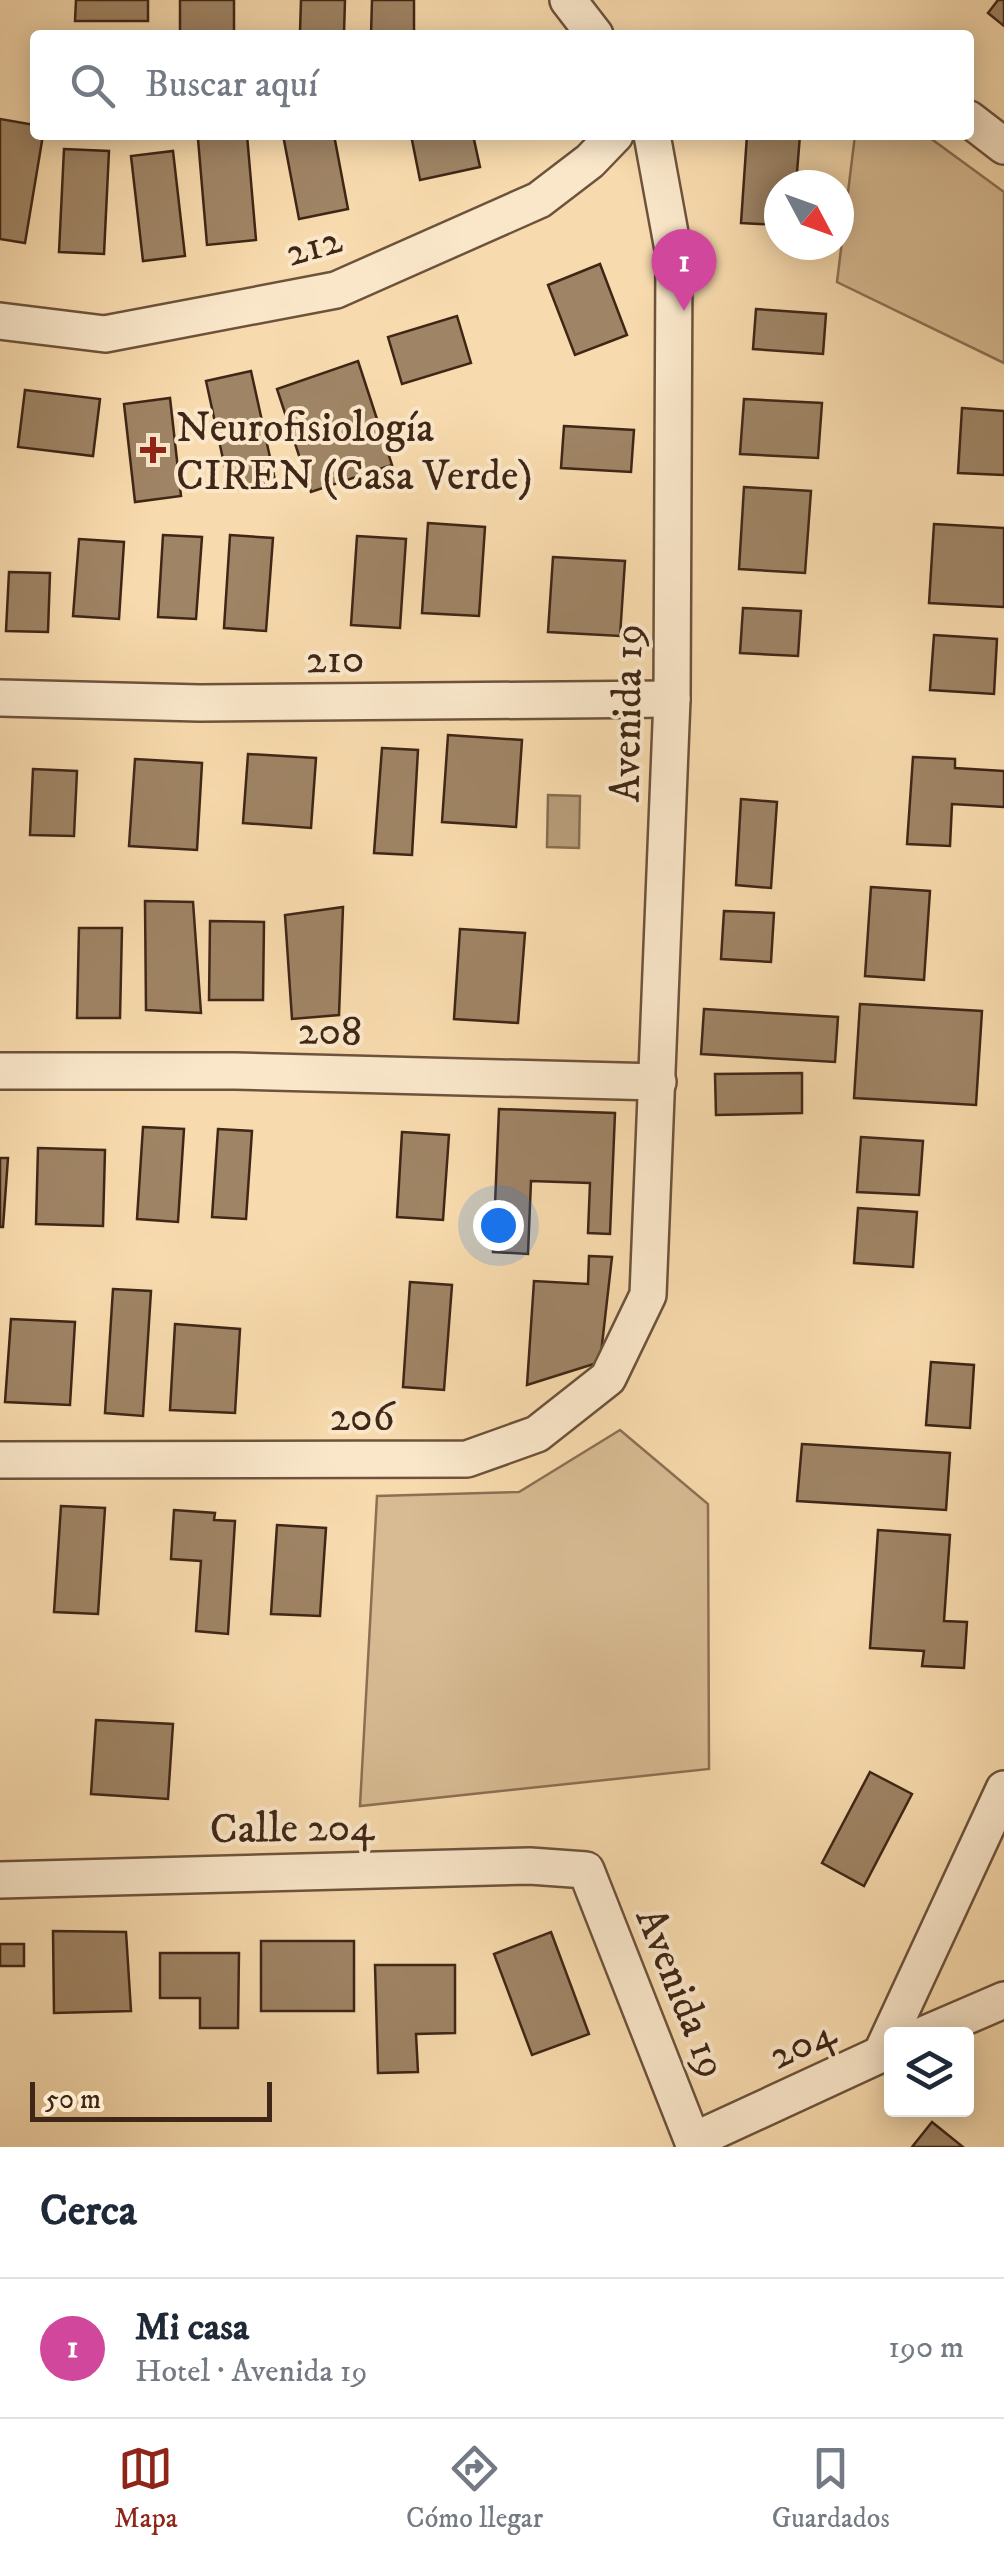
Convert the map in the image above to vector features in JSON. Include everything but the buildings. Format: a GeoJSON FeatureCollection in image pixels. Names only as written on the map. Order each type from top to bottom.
{"type":"FeatureCollection","features":[{"type":"Feature","properties":{"kind":"street"},"geometry":{"type":"LineString","coordinates":[[568,0],[591,30]]}},
{"type":"Feature","properties":{"kind":"street"},"geometry":{"type":"LineString","coordinates":[[974,123],[1004,146]]}},
{"type":"Feature","properties":{"kind":"street","name":"212"},"geometry":{"type":"LineString","coordinates":[[0,321],[105,334],[336,290],[539,200],[590,161],[610,140]]}},
{"type":"Feature","properties":{"kind":"street","name":"Avenida 19"},"geometry":{"type":"LineString","coordinates":[[648,1295],[672,698],[674,255],[653,140]]}},
{"type":"Feature","properties":{"kind":"street","name":"210"},"geometry":{"type":"LineString","coordinates":[[0,698],[200,703],[672,698]]}},
{"type":"Feature","properties":{"kind":"street","name":"208"},"geometry":{"type":"LineString","coordinates":[[0,1071],[235,1071],[658,1082]]}},
{"type":"Feature","properties":{"kind":"street","name":"206"},"geometry":{"type":"LineString","coordinates":[[0,1460],[467,1460],[536,1434],[608,1378],[648,1295]]}},
{"type":"Feature","properties":{"kind":"street"},"geometry":{"type":"LineString","coordinates":[[897,2027],[1004,1789]]}},
{"type":"Feature","properties":{"kind":"street","name":"Calle 204"},"geometry":{"type":"LineString","coordinates":[[0,1880],[530,1866],[586,1870]]}},
{"type":"Feature","properties":{"kind":"street","name":"Avenida 19"},"geometry":{"type":"LineString","coordinates":[[586,1870],[694,2144]]}},
{"type":"Feature","properties":{"kind":"street"},"geometry":{"type":"LineString","coordinates":[[942,2027],[1004,2000]]}},
{"type":"Feature","properties":{"kind":"street","name":"204"},"geometry":{"type":"LineString","coordinates":[[694,2144],[884,2053]]}},
{"type":"Feature","properties":{"kind":"shaded area"},"geometry":{"type":"Polygon","coordinates":[[[854,140],[933,140],[1004,192],[1004,363],[837,282],[840,260],[854,260],[854,170],[851,170],[854,140]]]}},
{"type":"Feature","properties":{"kind":"shaded area"},"geometry":{"type":"Polygon","coordinates":[[[548,795],[580,796],[579,848],[547,847],[548,795]]]}},
{"type":"Feature","properties":{"kind":"shaded area"},"geometry":{"type":"Polygon","coordinates":[[[620,1430],[708,1504],[709,1769],[360,1806],[377,1496],[519,1492],[620,1430]]]}},
{"type":"Feature","properties":{"kind":"place","name":"Mi casa"},"geometry":{"type":"Point","coordinates":[684,311]}},
{"type":"Feature","properties":{"kind":"place","name":"Neurofisiología CIREN (Casa Verde)"},"geometry":{"type":"Point","coordinates":[153,450]}}]}
